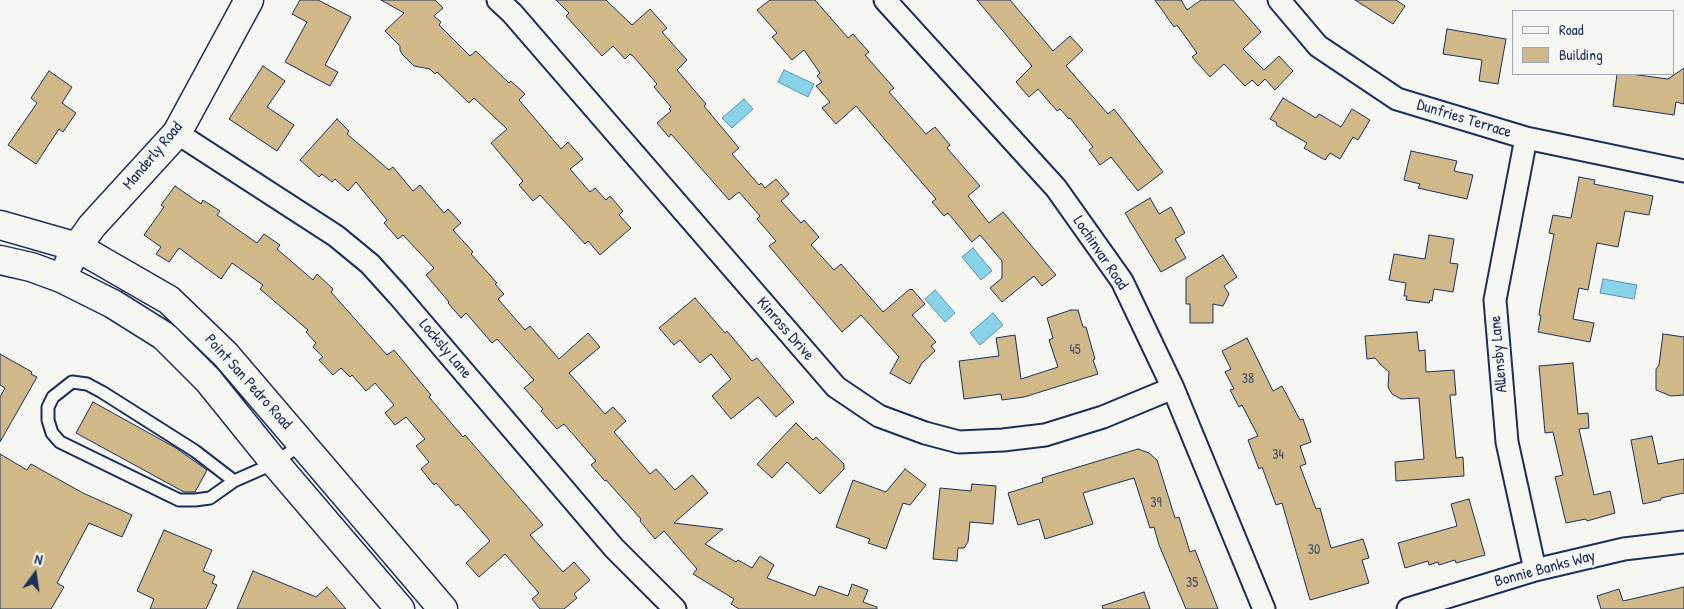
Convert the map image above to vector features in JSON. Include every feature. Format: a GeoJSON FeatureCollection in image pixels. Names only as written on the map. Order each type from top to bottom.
{"type":"FeatureCollection","features":[{"type":"Feature","properties":{"kind":"main road","name":"Manderly Road"},"geometry":{"type":"LineString","coordinates":[[62,278],[78,247],[92,226],[177,133],[249,0]]}},
{"type":"Feature","properties":{"kind":"main road","name":"Point San Pedro Road"},"geometry":{"type":"LineString","coordinates":[[0,224],[78,247],[169,300],[226,355],[443,609]]}},
{"type":"Feature","properties":{"kind":"main road","name":"Point San Pedro Road"},"geometry":{"type":"LineString","coordinates":[[0,260],[32,267],[62,278],[113,304],[164,336],[208,380],[275,463],[400,609]]}},
{"type":"Feature","properties":{"kind":"street","name":"Kinross Drive"},"geometry":{"type":"LineString","coordinates":[[498,0],[512,13],[836,387],[879,416],[925,433],[959,442],[1003,440],[1044,435],[1103,417],[1173,388]]}},
{"type":"Feature","properties":{"kind":"street","name":"Lochinvar Road"},"geometry":{"type":"LineString","coordinates":[[885,0],[1056,188],[1122,281],[1173,388],[1264,609]]}},
{"type":"Feature","properties":{"kind":"street","name":"Dunfries Terrace"},"geometry":{"type":"LineString","coordinates":[[1279,0],[1318,46],[1397,99],[1526,138],[1684,171]]}},
{"type":"Feature","properties":{"kind":"street","name":"Locksly Lane"},"geometry":{"type":"LineString","coordinates":[[177,133],[336,236],[370,264],[614,548],[676,609]]}},
{"type":"Feature","properties":{"kind":"street","name":"Allensby Lane"},"geometry":{"type":"LineString","coordinates":[[1526,138],[1495,300],[1507,442],[1535,570]]}},
{"type":"Feature","properties":{"kind":"street","name":"Bonnie Banks Way"},"geometry":{"type":"LineString","coordinates":[[1408,609],[1535,570],[1624,549],[1684,542]]}},
{"type":"Feature","properties":{"kind":"lane"},"geometry":{"type":"LineString","coordinates":[[234,481],[195,451],[87,384],[72,382],[53,396],[48,407],[48,420],[52,433],[60,442],[179,500],[210,498],[234,481],[275,463],[302,442]]}},
{"type":"Feature","properties":{"kind":"water"},"geometry":{"type":"Polygon","coordinates":[[[784,70],[814,84],[808,97],[778,82],[784,70]]]}},
{"type":"Feature","properties":{"kind":"water"},"geometry":{"type":"Polygon","coordinates":[[[744,99],[753,109],[732,128],[722,118],[744,99]]]}},
{"type":"Feature","properties":{"kind":"water"},"geometry":{"type":"Polygon","coordinates":[[[973,248],[992,271],[981,280],[962,257],[973,248]]]}},
{"type":"Feature","properties":{"kind":"water"},"geometry":{"type":"Polygon","coordinates":[[[1603,279],[1637,285],[1634,299],[1600,293],[1603,279]]]}},
{"type":"Feature","properties":{"kind":"water"},"geometry":{"type":"Polygon","coordinates":[[[935,290],[955,313],[945,322],[925,299],[935,290]]]}},
{"type":"Feature","properties":{"kind":"water"},"geometry":{"type":"Polygon","coordinates":[[[993,313],[1003,325],[980,345],[970,333],[993,313]]]}},
{"type":"Feature","properties":{"kind":"building"},"geometry":{"type":"Polygon","coordinates":[[[300,0],[318,0],[351,17],[325,65],[338,72],[330,86],[285,62],[307,22],[292,14],[300,0]]]}},
{"type":"Feature","properties":{"kind":"building"},"geometry":{"type":"Polygon","coordinates":[[[381,0],[435,0],[443,8],[434,16],[441,22],[439,25],[470,56],[476,51],[509,83],[511,81],[525,94],[519,100],[561,149],[568,142],[583,159],[570,169],[590,192],[595,188],[606,200],[610,196],[623,211],[619,215],[631,228],[600,255],[588,241],[585,244],[540,195],[533,201],[519,185],[523,181],[491,143],[507,129],[474,98],[469,103],[437,72],[435,74],[430,69],[414,66],[402,54],[400,46],[385,31],[404,13],[381,0]]]}},
{"type":"Feature","properties":{"kind":"building"},"geometry":{"type":"Polygon","coordinates":[[[556,0],[606,0],[632,25],[650,9],[667,28],[662,32],[687,60],[677,70],[706,104],[704,106],[739,148],[732,154],[759,185],[761,183],[765,188],[776,179],[789,194],[781,201],[801,223],[804,220],[819,237],[811,245],[834,270],[841,264],[883,312],[912,289],[925,304],[912,315],[936,342],[931,346],[935,351],[922,363],[910,384],[890,373],[899,357],[861,315],[842,332],[769,246],[776,241],[757,219],[760,216],[739,192],[729,200],[671,134],[669,137],[657,123],[671,111],[669,109],[671,107],[654,87],[657,84],[633,56],[630,54],[625,59],[613,46],[602,56],[566,16],[569,13],[556,0]]]}},
{"type":"Feature","properties":{"kind":"building"},"geometry":{"type":"Polygon","coordinates":[[[770,0],[815,0],[848,38],[853,34],[869,52],[865,55],[894,88],[889,92],[926,134],[935,127],[950,145],[947,148],[980,186],[968,196],[989,223],[1003,212],[1056,275],[1042,286],[1034,276],[1002,302],[990,288],[1002,278],[1002,261],[980,235],[972,242],[948,213],[944,216],[932,202],[936,199],[856,106],[836,124],[822,108],[830,102],[816,86],[822,82],[817,76],[820,73],[804,50],[792,60],[772,37],[777,33],[757,10],[770,0]]]}},
{"type":"Feature","properties":{"kind":"building"},"geometry":{"type":"Polygon","coordinates":[[[977,0],[1010,0],[1053,51],[1070,36],[1083,50],[1066,66],[1108,114],[1114,109],[1163,172],[1138,191],[1111,157],[1100,165],[1089,150],[1093,147],[1070,118],[1060,109],[1057,111],[1038,89],[1029,97],[1016,82],[1032,66],[977,0]]]}},
{"type":"Feature","properties":{"kind":"building"},"geometry":{"type":"Polygon","coordinates":[[[1155,0],[1181,0],[1187,10],[1201,0],[1233,0],[1261,32],[1243,49],[1264,70],[1279,56],[1293,71],[1275,90],[1265,79],[1258,86],[1252,80],[1245,86],[1224,64],[1210,77],[1192,57],[1197,53],[1177,25],[1174,27],[1155,0]]]}},
{"type":"Feature","properties":{"kind":"building"},"geometry":{"type":"Polygon","coordinates":[[[1355,0],[1396,0],[1405,6],[1393,24],[1355,0]]]}},
{"type":"Feature","properties":{"kind":"building"},"geometry":{"type":"Polygon","coordinates":[[[1447,29],[1506,39],[1498,84],[1479,81],[1482,60],[1443,54],[1447,29]]]}},
{"type":"Feature","properties":{"kind":"building"},"geometry":{"type":"Polygon","coordinates":[[[263,66],[285,81],[267,107],[294,125],[277,151],[229,119],[263,66]]]}},
{"type":"Feature","properties":{"kind":"building"},"geometry":{"type":"Polygon","coordinates":[[[1684,68],[1684,104],[1676,102],[1674,115],[1613,106],[1617,75],[1638,75],[1668,79],[1684,68]]]}},
{"type":"Feature","properties":{"kind":"building"},"geometry":{"type":"Polygon","coordinates":[[[49,71],[72,87],[62,103],[76,113],[63,132],[59,129],[36,164],[8,145],[37,103],[31,98],[49,71]]]}},
{"type":"Feature","properties":{"kind":"building"},"geometry":{"type":"Polygon","coordinates":[[[1283,98],[1316,118],[1319,114],[1341,127],[1352,109],[1370,120],[1358,140],[1353,137],[1340,159],[1330,153],[1325,160],[1304,148],[1307,143],[1276,125],[1277,123],[1270,119],[1283,98]]]}},
{"type":"Feature","properties":{"kind":"building"},"geometry":{"type":"Polygon","coordinates":[[[337,119],[349,131],[347,134],[389,170],[393,167],[413,191],[420,185],[444,213],[448,209],[461,223],[453,230],[497,283],[495,284],[504,294],[498,299],[525,330],[530,326],[559,359],[588,333],[600,347],[569,373],[605,414],[613,407],[626,421],[614,432],[650,474],[656,469],[675,490],[692,475],[708,493],[674,523],[723,529],[705,544],[736,562],[738,560],[752,568],[760,556],[774,565],[767,578],[815,596],[819,586],[848,596],[852,584],[868,590],[863,602],[877,607],[877,609],[739,609],[731,604],[734,599],[693,574],[697,569],[664,531],[655,539],[640,521],[641,519],[591,465],[596,461],[564,424],[557,429],[541,411],[543,409],[524,388],[534,380],[497,339],[492,343],[466,313],[461,318],[448,303],[426,275],[434,268],[403,235],[398,239],[384,223],[387,220],[356,182],[348,191],[335,179],[332,182],[322,174],[319,177],[300,160],[337,119]]]}},
{"type":"Feature","properties":{"kind":"building"},"geometry":{"type":"Polygon","coordinates":[[[1411,151],[1457,161],[1454,171],[1473,175],[1467,199],[1418,188],[1420,184],[1404,180],[1411,151]]]}},
{"type":"Feature","properties":{"kind":"building"},"geometry":{"type":"Polygon","coordinates":[[[1579,177],[1595,180],[1594,184],[1653,196],[1649,215],[1625,211],[1618,247],[1597,243],[1588,290],[1579,288],[1573,319],[1594,323],[1590,342],[1538,332],[1541,316],[1539,315],[1540,308],[1554,234],[1549,233],[1553,215],[1571,218],[1579,177]]]}},
{"type":"Feature","properties":{"kind":"building"},"geometry":{"type":"Polygon","coordinates":[[[175,186],[201,204],[203,200],[220,211],[217,215],[257,243],[264,234],[280,245],[277,249],[313,280],[317,274],[333,289],[331,292],[387,355],[394,350],[431,395],[429,397],[463,437],[465,435],[543,525],[530,535],[563,572],[574,562],[590,580],[574,594],[577,598],[564,609],[540,609],[532,599],[539,593],[505,554],[479,577],[466,563],[490,541],[458,504],[456,506],[436,483],[434,485],[421,469],[429,462],[416,446],[425,439],[406,417],[395,425],[385,413],[394,405],[375,383],[366,391],[352,375],[350,377],[341,368],[333,375],[319,360],[323,357],[313,347],[316,343],[306,332],[308,330],[260,289],[263,285],[232,263],[221,279],[179,248],[169,262],[156,254],[161,247],[144,235],[164,207],[161,205],[175,186]]]}},
{"type":"Feature","properties":{"kind":"building"},"geometry":{"type":"Polygon","coordinates":[[[1150,198],[1159,214],[1171,207],[1185,233],[1175,239],[1186,258],[1161,272],[1125,213],[1150,198]]]}},
{"type":"Feature","properties":{"kind":"building"},"geometry":{"type":"Polygon","coordinates":[[[1429,235],[1454,239],[1450,263],[1458,264],[1453,292],[1434,289],[1432,301],[1430,300],[1429,303],[1406,300],[1407,296],[1404,296],[1406,283],[1389,280],[1394,254],[1425,259],[1429,235]]]}},
{"type":"Feature","properties":{"kind":"building"},"geometry":{"type":"Polygon","coordinates":[[[1223,255],[1237,277],[1224,286],[1229,294],[1223,306],[1213,304],[1213,323],[1190,323],[1190,304],[1186,304],[1186,278],[1223,255]]]}},
{"type":"Feature","properties":{"kind":"building"},"geometry":{"type":"Polygon","coordinates":[[[695,298],[725,333],[727,331],[752,361],[757,358],[794,402],[776,417],[758,397],[731,419],[712,396],[731,379],[711,354],[700,363],[680,340],[674,345],[659,328],[695,298]]]}},
{"type":"Feature","properties":{"kind":"building"},"geometry":{"type":"Polygon","coordinates":[[[1071,310],[1078,310],[1083,327],[1086,327],[1098,374],[1024,397],[1002,400],[1001,394],[964,399],[959,361],[999,356],[996,338],[1015,335],[1021,379],[1058,367],[1049,340],[1053,338],[1047,318],[1071,310]]]}},
{"type":"Feature","properties":{"kind":"building"},"geometry":{"type":"Polygon","coordinates":[[[1417,332],[1419,351],[1425,350],[1426,372],[1454,370],[1456,395],[1450,395],[1456,458],[1463,457],[1464,476],[1396,481],[1395,462],[1424,459],[1419,398],[1401,399],[1392,394],[1388,387],[1389,372],[1375,358],[1367,359],[1365,336],[1417,332]]]}},
{"type":"Feature","properties":{"kind":"building"},"geometry":{"type":"Polygon","coordinates":[[[1663,334],[1684,337],[1684,395],[1671,396],[1656,390],[1656,369],[1659,365],[1663,334]]]}},
{"type":"Feature","properties":{"kind":"building"},"geometry":{"type":"Polygon","coordinates":[[[1247,338],[1273,391],[1282,386],[1300,420],[1303,419],[1311,442],[1300,446],[1306,464],[1300,466],[1316,509],[1320,508],[1331,548],[1363,539],[1369,558],[1362,560],[1369,583],[1310,600],[1282,503],[1276,505],[1262,467],[1259,469],[1248,440],[1258,436],[1242,405],[1239,407],[1230,390],[1234,389],[1225,372],[1231,369],[1222,351],[1247,338]]]}},
{"type":"Feature","properties":{"kind":"building"},"geometry":{"type":"Polygon","coordinates":[[[0,354],[32,372],[31,374],[37,377],[0,442],[0,397],[5,388],[0,385],[0,354]]]}},
{"type":"Feature","properties":{"kind":"building"},"geometry":{"type":"Polygon","coordinates":[[[1573,363],[1578,414],[1588,413],[1589,428],[1579,429],[1594,495],[1610,491],[1615,513],[1587,521],[1586,519],[1566,523],[1555,477],[1563,475],[1553,432],[1545,433],[1539,366],[1573,363]]]}},
{"type":"Feature","properties":{"kind":"building"},"geometry":{"type":"Polygon","coordinates":[[[93,402],[176,448],[207,470],[195,492],[184,492],[76,433],[93,402]]]}},
{"type":"Feature","properties":{"kind":"building"},"geometry":{"type":"Polygon","coordinates":[[[796,423],[813,440],[816,437],[844,464],[844,469],[820,494],[787,462],[772,478],[757,464],[796,423]]]}},
{"type":"Feature","properties":{"kind":"building"},"geometry":{"type":"Polygon","coordinates":[[[1652,436],[1658,464],[1684,459],[1684,493],[1643,504],[1631,440],[1652,436]]]}},
{"type":"Feature","properties":{"kind":"building"},"geometry":{"type":"Polygon","coordinates":[[[1138,449],[1149,453],[1157,460],[1175,518],[1179,517],[1190,552],[1195,550],[1218,609],[1186,609],[1159,545],[1154,527],[1150,528],[1134,478],[1083,493],[1093,524],[1045,539],[1039,519],[1018,525],[1008,493],[1043,482],[1042,478],[1138,449]]]}},
{"type":"Feature","properties":{"kind":"building"},"geometry":{"type":"Polygon","coordinates":[[[0,454],[27,470],[31,464],[83,493],[132,515],[122,537],[89,523],[57,583],[64,587],[51,609],[0,609],[0,454]]]}},
{"type":"Feature","properties":{"kind":"building"},"geometry":{"type":"Polygon","coordinates":[[[905,469],[926,485],[910,505],[903,503],[886,549],[868,543],[870,539],[836,527],[853,480],[886,492],[905,469]]]}},
{"type":"Feature","properties":{"kind":"building"},"geometry":{"type":"Polygon","coordinates":[[[972,484],[996,486],[993,524],[970,522],[968,542],[964,548],[958,548],[957,561],[933,559],[940,488],[971,491],[972,484]]]}},
{"type":"Feature","properties":{"kind":"building"},"geometry":{"type":"Polygon","coordinates":[[[1469,499],[1485,555],[1456,563],[1455,560],[1439,565],[1438,562],[1429,565],[1428,561],[1405,568],[1398,543],[1457,526],[1451,504],[1469,499]]]}},
{"type":"Feature","properties":{"kind":"building"},"geometry":{"type":"Polygon","coordinates":[[[164,530],[212,550],[203,571],[215,576],[212,583],[217,585],[206,609],[150,609],[154,599],[137,591],[164,530]]]}},
{"type":"Feature","properties":{"kind":"building"},"geometry":{"type":"Polygon","coordinates":[[[253,571],[316,597],[327,587],[346,609],[237,609],[253,571]]]}},
{"type":"Feature","properties":{"kind":"building"},"geometry":{"type":"Polygon","coordinates":[[[1684,587],[1684,609],[1601,609],[1597,596],[1619,589],[1623,601],[1684,587]]]}},
{"type":"Feature","properties":{"kind":"building"},"geometry":{"type":"Polygon","coordinates":[[[1144,592],[1150,609],[1103,609],[1102,606],[1144,592]]]}}]}
